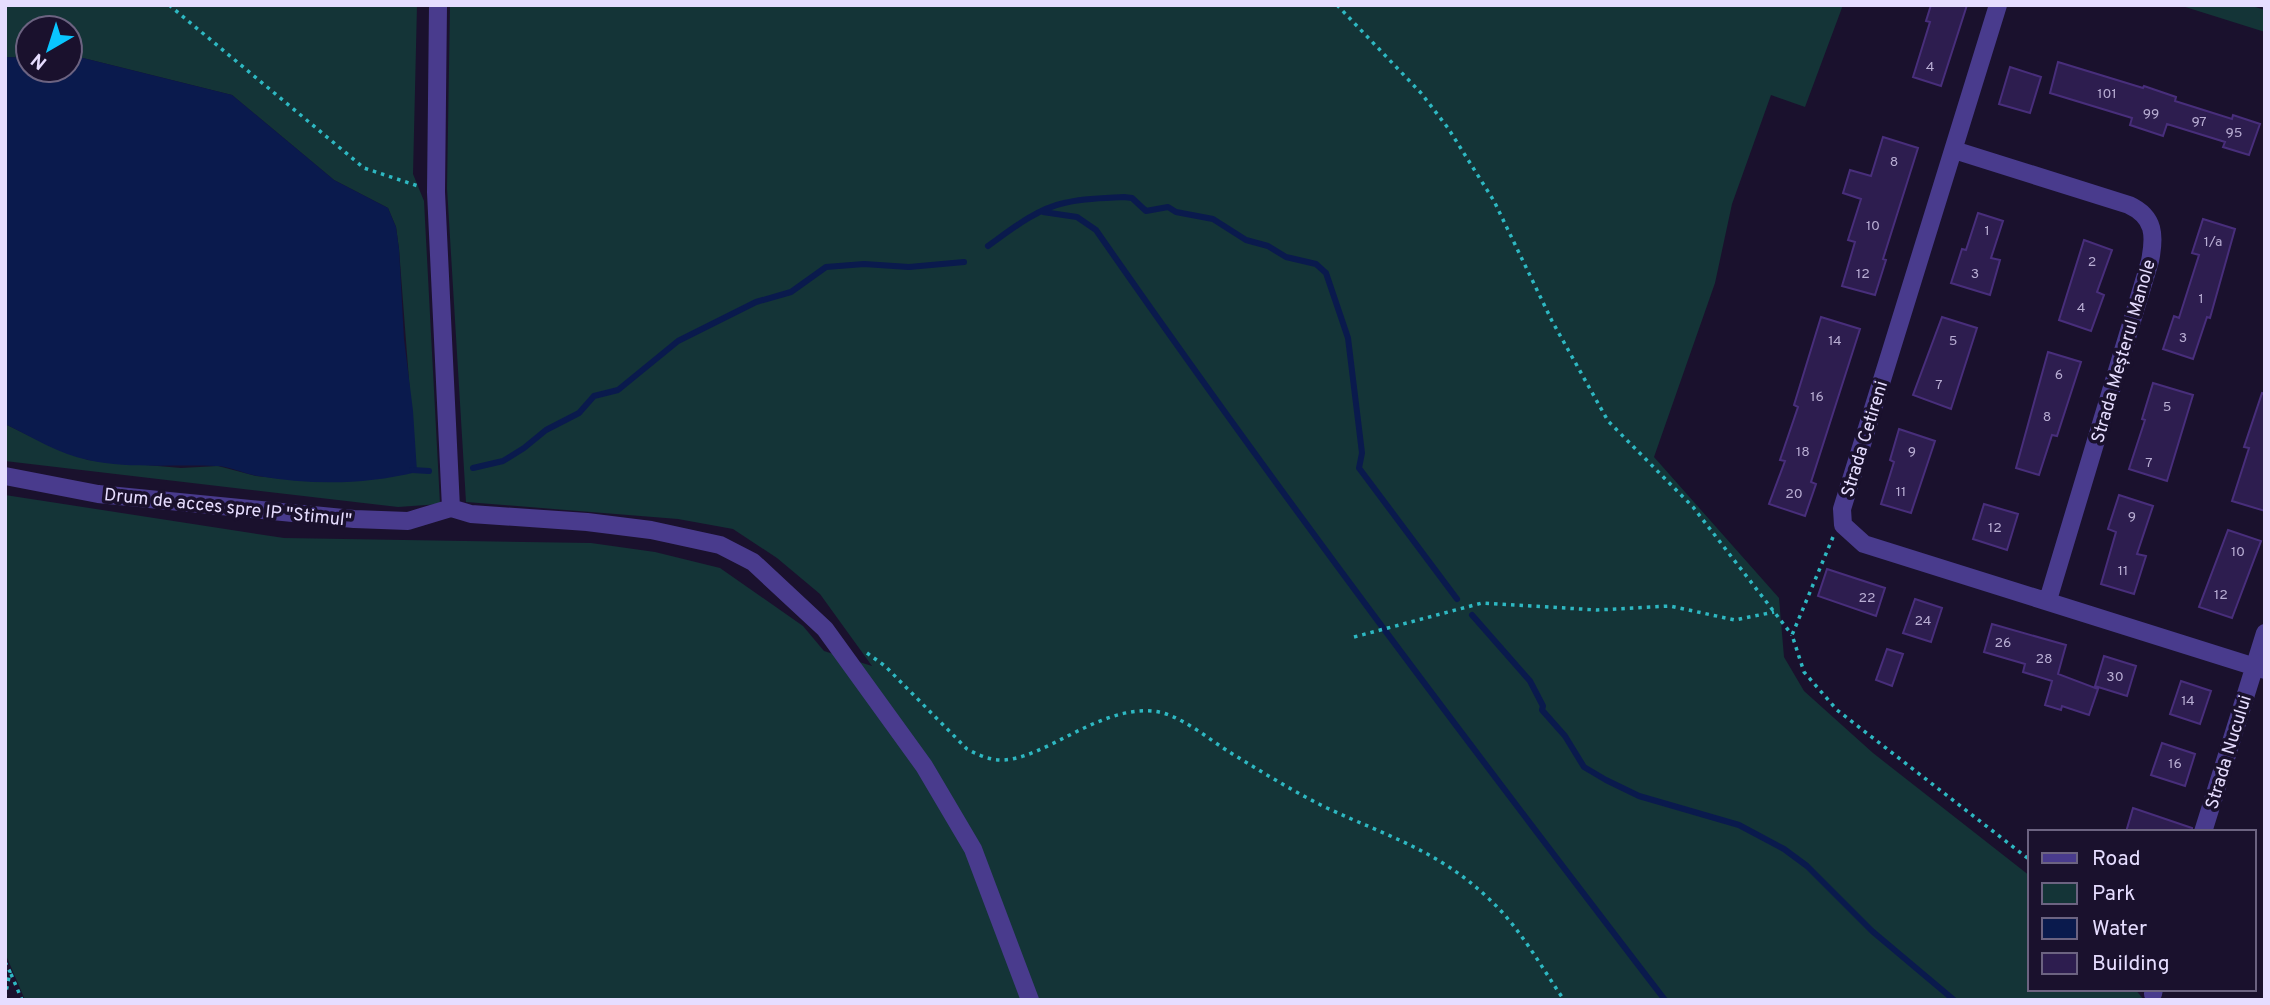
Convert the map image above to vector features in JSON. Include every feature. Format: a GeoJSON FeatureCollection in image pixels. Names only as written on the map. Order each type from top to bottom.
{"type":"FeatureCollection","features":[{"type":"Feature","properties":{"kind":"street"},"geometry":{"type":"LineString","coordinates":[[438,5],[436,192],[451,508],[471,514],[587,522],[651,530],[720,545],[753,562],[825,629],[924,766],[973,849],[1030,1000]]}},
{"type":"Feature","properties":{"kind":"street","name":"Strada Cetireni"},"geometry":{"type":"LineString","coordinates":[[1843,525],[1842,509],[1998,5]]}},
{"type":"Feature","properties":{"kind":"street","name":"Strada Meșterul Manole"},"geometry":{"type":"LineString","coordinates":[[1954,150],[2129,205],[2147,217],[2153,229],[2150,261],[2048,600]]}},
{"type":"Feature","properties":{"kind":"street","name":"Drum de acces spre IP \"Stimul\""},"geometry":{"type":"LineString","coordinates":[[5,476],[98,494],[354,519],[408,521],[451,508]]}},
{"type":"Feature","properties":{"kind":"street"},"geometry":{"type":"LineString","coordinates":[[1843,525],[1864,544],[2259,668]]}},
{"type":"Feature","properties":{"kind":"street","name":"Strada Nucului"},"geometry":{"type":"LineString","coordinates":[[2204,830],[2259,668],[2265,633]]}},
{"type":"Feature","properties":{"kind":"path"},"geometry":{"type":"LineString","coordinates":[[169,5],[364,168],[436,192]]}},
{"type":"Feature","properties":{"kind":"path"},"geometry":{"type":"LineString","coordinates":[[1337,5],[1421,93],[1448,128],[1494,201],[1552,321],[1608,421],[1693,507],[1792,635],[1804,672],[1837,710],[2028,858]]}},
{"type":"Feature","properties":{"kind":"path"},"geometry":{"type":"LineString","coordinates":[[1792,635],[1830,540],[1843,525]]}},
{"type":"Feature","properties":{"kind":"path"},"geometry":{"type":"LineString","coordinates":[[1354,636],[1482,603],[1597,610],[1670,606],[1735,620],[1774,612]]}},
{"type":"Feature","properties":{"kind":"path"},"geometry":{"type":"LineString","coordinates":[[866,652],[885,666],[967,750],[981,757],[1003,760],[1035,750],[1090,723],[1139,712],[1153,711],[1176,719],[1287,787],[1420,848],[1460,874],[1508,918],[1564,1000]]}},
{"type":"Feature","properties":{"kind":"path"},"geometry":{"type":"LineString","coordinates":[[5,962],[22,1000]]}},
{"type":"Feature","properties":{"kind":"path"},"geometry":{"type":"LineString","coordinates":[[5,997],[10,972]]}},
{"type":"Feature","properties":{"kind":"green space"},"geometry":{"type":"Polygon","coordinates":[[[5,5],[417,5],[413,174],[424,201],[440,504],[398,507],[5,461],[5,424],[50,446],[88,460],[181,468],[218,466],[256,476],[287,479],[416,472],[399,249],[396,227],[388,208],[334,180],[232,95],[84,58],[84,14],[14,14],[14,57],[5,57],[5,5]]]}},
{"type":"Feature","properties":{"kind":"green space"},"geometry":{"type":"Polygon","coordinates":[[[450,5],[1843,5],[1805,107],[1771,95],[1732,204],[1715,283],[1654,457],[1779,598],[1784,657],[1804,691],[1873,753],[2028,874],[2028,991],[2137,991],[2144,1000],[25,1000],[5,953],[5,495],[284,538],[591,543],[655,552],[720,568],[803,626],[824,651],[872,666],[820,594],[777,558],[733,529],[678,519],[466,502],[447,188],[450,5]]]}},
{"type":"Feature","properties":{"kind":"green space"},"geometry":{"type":"Polygon","coordinates":[[[2179,5],[2249,5],[2265,10],[2265,32],[2179,5]]]}},
{"type":"Feature","properties":{"kind":"water"},"geometry":{"type":"Polygon","coordinates":[[[5,57],[14,57],[14,84],[84,84],[84,58],[232,95],[334,180],[388,208],[396,227],[399,249],[404,339],[417,472],[377,479],[318,482],[258,476],[221,466],[104,463],[67,454],[5,424],[5,57]]]}},
{"type":"Feature","properties":{"kind":"building"},"geometry":{"type":"Polygon","coordinates":[[[1931,5],[1967,5],[1941,86],[1913,77],[1930,22],[1926,21],[1931,5]]]}},
{"type":"Feature","properties":{"kind":"building"},"geometry":{"type":"Polygon","coordinates":[[[2058,62],[2143,88],[2144,86],[2176,97],[2175,101],[2232,119],[2233,115],[2260,124],[2249,155],[2223,147],[2225,142],[2167,124],[2163,136],[2130,125],[2132,118],[2050,93],[2058,62]]]}},
{"type":"Feature","properties":{"kind":"building"},"geometry":{"type":"Polygon","coordinates":[[[2010,67],[2041,77],[2030,113],[1999,104],[2010,67]]]}},
{"type":"Feature","properties":{"kind":"building"},"geometry":{"type":"Polygon","coordinates":[[[1883,137],[1918,148],[1883,259],[1886,260],[1875,295],[1842,286],[1855,242],[1848,240],[1861,199],[1843,193],[1850,170],[1871,176],[1883,137]]]}},
{"type":"Feature","properties":{"kind":"building"},"geometry":{"type":"Polygon","coordinates":[[[1978,213],[2003,221],[1991,258],[2000,260],[1990,295],[1951,283],[1962,249],[1966,250],[1978,213]]]}},
{"type":"Feature","properties":{"kind":"building"},"geometry":{"type":"Polygon","coordinates":[[[2203,219],[2235,229],[2210,318],[2207,317],[2193,359],[2163,349],[2174,316],[2179,318],[2199,255],[2192,253],[2203,219]]]}},
{"type":"Feature","properties":{"kind":"building"},"geometry":{"type":"Polygon","coordinates":[[[2084,240],[2112,250],[2097,292],[2104,295],[2091,331],[2059,320],[2084,240]]]}},
{"type":"Feature","properties":{"kind":"building"},"geometry":{"type":"Polygon","coordinates":[[[1821,317],[1860,329],[1811,482],[1816,484],[1805,516],[1769,504],[1785,461],[1780,460],[1798,407],[1794,405],[1821,317]]]}},
{"type":"Feature","properties":{"kind":"building"},"geometry":{"type":"Polygon","coordinates":[[[1942,317],[1977,328],[1951,409],[1913,395],[1942,317]]]}},
{"type":"Feature","properties":{"kind":"building"},"geometry":{"type":"Polygon","coordinates":[[[2048,352],[2081,362],[2057,436],[2052,435],[2039,475],[2016,468],[2048,352]]]}},
{"type":"Feature","properties":{"kind":"building"},"geometry":{"type":"Polygon","coordinates":[[[2153,383],[2193,395],[2167,481],[2129,469],[2145,420],[2142,419],[2153,383]]]}},
{"type":"Feature","properties":{"kind":"building"},"geometry":{"type":"Polygon","coordinates":[[[2262,393],[2265,394],[2265,511],[2232,501],[2249,448],[2244,447],[2262,393]]]}},
{"type":"Feature","properties":{"kind":"building"},"geometry":{"type":"Polygon","coordinates":[[[1899,429],[1935,441],[1911,513],[1881,504],[1894,462],[1890,460],[1899,429]]]}},
{"type":"Feature","properties":{"kind":"building"},"geometry":{"type":"Polygon","coordinates":[[[2119,495],[2153,506],[2137,554],[2146,556],[2134,594],[2101,584],[2116,532],[2108,529],[2119,495]]]}},
{"type":"Feature","properties":{"kind":"building"},"geometry":{"type":"Polygon","coordinates":[[[1984,504],[2018,514],[2007,550],[1973,539],[1984,504]]]}},
{"type":"Feature","properties":{"kind":"building"},"geometry":{"type":"Polygon","coordinates":[[[2228,530],[2261,541],[2232,618],[2199,607],[2228,530]]]}},
{"type":"Feature","properties":{"kind":"building"},"geometry":{"type":"Polygon","coordinates":[[[1827,569],[1885,588],[1876,616],[1818,596],[1827,569]]]}},
{"type":"Feature","properties":{"kind":"building"},"geometry":{"type":"Polygon","coordinates":[[[1915,599],[1942,608],[1931,642],[1903,633],[1915,599]]]}},
{"type":"Feature","properties":{"kind":"building"},"geometry":{"type":"Polygon","coordinates":[[[1992,624],[2066,645],[2058,674],[2098,689],[2089,715],[2062,706],[2061,710],[2045,705],[2052,681],[2023,672],[2025,664],[1984,652],[1992,624]]]}},
{"type":"Feature","properties":{"kind":"building"},"geometry":{"type":"Polygon","coordinates":[[[1887,649],[1903,654],[1892,686],[1876,680],[1887,649]]]}},
{"type":"Feature","properties":{"kind":"building"},"geometry":{"type":"Polygon","coordinates":[[[2104,656],[2136,666],[2127,696],[2095,686],[2104,656]]]}},
{"type":"Feature","properties":{"kind":"building"},"geometry":{"type":"Polygon","coordinates":[[[2181,681],[2211,691],[2200,724],[2170,714],[2181,681]]]}},
{"type":"Feature","properties":{"kind":"building"},"geometry":{"type":"Polygon","coordinates":[[[2162,743],[2195,754],[2185,786],[2151,775],[2162,743]]]}},
{"type":"Feature","properties":{"kind":"building"},"geometry":{"type":"Polygon","coordinates":[[[2133,808],[2192,828],[2192,830],[2127,830],[2133,808]]]}},
{"type":"Feature","properties":{"kind":"waterway"},"geometry":{"type":"LineString","coordinates":[[988,246],[1023,221],[1054,206],[1094,198],[1124,197],[1132,198],[1146,211],[1168,207],[1176,212],[1213,219],[1246,240],[1268,246],[1286,257],[1316,264],[1326,273],[1348,338],[1362,453],[1359,468],[1457,599]]}},
{"type":"Feature","properties":{"kind":"waterway"},"geometry":{"type":"LineString","coordinates":[[1043,212],[1077,217],[1096,230],[1234,425],[1376,618],[1665,1000]]}},
{"type":"Feature","properties":{"kind":"waterway"},"geometry":{"type":"LineString","coordinates":[[473,468],[503,461],[546,430],[579,413],[594,396],[618,390],[678,341],[756,302],[791,292],[826,267],[864,264],[909,267],[964,262]]}},
{"type":"Feature","properties":{"kind":"waterway"},"geometry":{"type":"LineString","coordinates":[[412,470],[429,471]]}},
{"type":"Feature","properties":{"kind":"waterway"},"geometry":{"type":"LineString","coordinates":[[1472,615],[1530,681],[1543,706],[1542,710],[1565,736],[1584,767],[1639,796],[1739,825],[1784,849],[1807,866],[1872,931],[1954,1000]]}}]}
